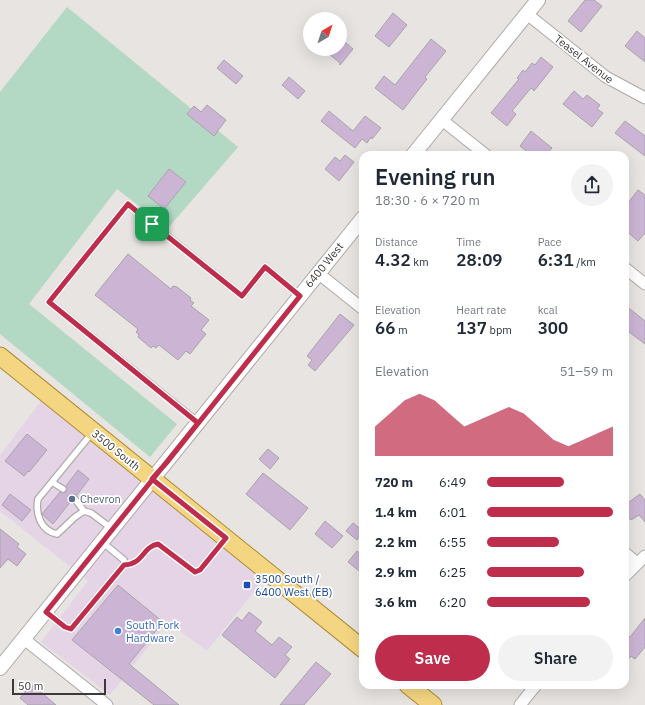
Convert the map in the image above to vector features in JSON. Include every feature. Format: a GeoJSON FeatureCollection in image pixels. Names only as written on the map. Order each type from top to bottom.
{"type":"FeatureCollection","features":[{"type":"Feature","properties":{"kind":"main road","name":"3500 South"},"geometry":{"type":"LineString","coordinates":[[0,356],[359,646]]}},
{"type":"Feature","properties":{"kind":"main road"},"geometry":{"type":"LineString","coordinates":[[413,689],[432,705]]}},
{"type":"Feature","properties":{"kind":"street"},"geometry":{"type":"LineString","coordinates":[[416,151],[538,0]]}},
{"type":"Feature","properties":{"kind":"street","name":"Teasel Avenue"},"geometry":{"type":"LineString","coordinates":[[527,14],[606,77],[619,86],[645,98]]}},
{"type":"Feature","properties":{"kind":"street"},"geometry":{"type":"LineString","coordinates":[[442,120],[481,151]]}},
{"type":"Feature","properties":{"kind":"street","name":"6400 West"},"geometry":{"type":"LineString","coordinates":[[0,668],[359,223]]}},
{"type":"Feature","properties":{"kind":"street"},"geometry":{"type":"LineString","coordinates":[[629,271],[645,284]]}},
{"type":"Feature","properties":{"kind":"street"},"geometry":{"type":"LineString","coordinates":[[318,273],[359,306]]}},
{"type":"Feature","properties":{"kind":"street"},"geometry":{"type":"LineString","coordinates":[[629,554],[641,559],[629,572]]}},
{"type":"Feature","properties":{"kind":"street"},"geometry":{"type":"LineString","coordinates":[[24,638],[107,705]]}},
{"type":"Feature","properties":{"kind":"street"},"geometry":{"type":"LineString","coordinates":[[520,705],[533,689]]}},
{"type":"Feature","properties":{"kind":"lane"},"geometry":{"type":"LineString","coordinates":[[198,423],[49,302],[128,204],[242,296],[265,267],[300,296]]}},
{"type":"Feature","properties":{"kind":"lane"},"geometry":{"type":"LineString","coordinates":[[84,511],[75,517],[57,534],[45,529],[39,517],[37,506],[38,499],[93,431]]}},
{"type":"Feature","properties":{"kind":"lane"},"geometry":{"type":"LineString","coordinates":[[52,482],[63,489]]}},
{"type":"Feature","properties":{"kind":"lane"},"geometry":{"type":"LineString","coordinates":[[74,498],[84,511],[91,513],[112,529]]}},
{"type":"Feature","properties":{"kind":"lane"},"geometry":{"type":"LineString","coordinates":[[46,612],[65,627],[71,629],[124,565],[133,564],[139,560],[149,548],[158,544],[195,572],[200,570],[226,538]]}},
{"type":"Feature","properties":{"kind":"lane"},"geometry":{"type":"LineString","coordinates":[[102,542],[124,560],[124,565]]}},
{"type":"Feature","properties":{"kind":"shaded area"},"geometry":{"type":"Polygon","coordinates":[[[42,400],[264,579],[207,651],[168,622],[110,695],[41,642],[88,581],[0,511],[0,455],[42,400]]]}},
{"type":"Feature","properties":{"kind":"green space"},"geometry":{"type":"Polygon","coordinates":[[[67,7],[238,147],[168,228],[117,189],[29,304],[177,424],[150,457],[0,334],[0,92],[67,7]]]}},
{"type":"Feature","properties":{"kind":"building"},"geometry":{"type":"Polygon","coordinates":[[[585,0],[594,0],[602,6],[581,32],[568,21],[585,0]]]}},
{"type":"Feature","properties":{"kind":"building"},"geometry":{"type":"Polygon","coordinates":[[[393,13],[407,25],[389,47],[375,36],[393,13]]]}},
{"type":"Feature","properties":{"kind":"building"},"geometry":{"type":"Polygon","coordinates":[[[637,31],[645,38],[645,62],[625,46],[637,31]]]}},
{"type":"Feature","properties":{"kind":"building"},"geometry":{"type":"Polygon","coordinates":[[[431,39],[446,51],[425,77],[427,79],[403,110],[375,88],[384,76],[395,85],[431,39]]]}},
{"type":"Feature","properties":{"kind":"building"},"geometry":{"type":"Polygon","coordinates":[[[347,44],[353,49],[340,65],[340,63],[332,56],[347,56],[347,44]]]}},
{"type":"Feature","properties":{"kind":"building"},"geometry":{"type":"Polygon","coordinates":[[[541,57],[553,67],[534,91],[531,88],[512,111],[516,114],[507,126],[491,113],[519,79],[517,78],[523,70],[525,72],[532,63],[535,65],[541,57]]]}},
{"type":"Feature","properties":{"kind":"building"},"geometry":{"type":"Polygon","coordinates":[[[224,60],[243,76],[236,84],[217,68],[224,60]]]}},
{"type":"Feature","properties":{"kind":"building"},"geometry":{"type":"Polygon","coordinates":[[[289,77],[305,91],[298,99],[282,85],[289,77]]]}},
{"type":"Feature","properties":{"kind":"building"},"geometry":{"type":"Polygon","coordinates":[[[574,91],[583,99],[587,95],[600,105],[597,109],[603,113],[592,127],[563,104],[574,91]]]}},
{"type":"Feature","properties":{"kind":"building"},"geometry":{"type":"Polygon","coordinates":[[[207,105],[226,120],[214,136],[187,114],[194,106],[201,112],[207,105]]]}},
{"type":"Feature","properties":{"kind":"building"},"geometry":{"type":"Polygon","coordinates":[[[329,111],[353,131],[365,116],[381,128],[367,143],[362,139],[355,148],[321,121],[329,111]]]}},
{"type":"Feature","properties":{"kind":"building"},"geometry":{"type":"Polygon","coordinates":[[[625,121],[645,136],[645,156],[615,133],[625,121]]]}},
{"type":"Feature","properties":{"kind":"building"},"geometry":{"type":"Polygon","coordinates":[[[531,131],[552,148],[549,151],[526,151],[520,146],[531,131]]]}},
{"type":"Feature","properties":{"kind":"building"},"geometry":{"type":"Polygon","coordinates":[[[345,155],[354,162],[339,181],[325,169],[335,157],[340,161],[345,155]]]}},
{"type":"Feature","properties":{"kind":"building"},"geometry":{"type":"Polygon","coordinates":[[[169,169],[186,182],[164,209],[148,196],[169,169]]]}},
{"type":"Feature","properties":{"kind":"building"},"geometry":{"type":"Polygon","coordinates":[[[638,190],[645,195],[645,233],[638,241],[629,233],[629,202],[638,190]]]}},
{"type":"Feature","properties":{"kind":"building"},"geometry":{"type":"Polygon","coordinates":[[[128,254],[171,289],[173,286],[177,287],[191,298],[190,300],[194,303],[191,306],[209,320],[201,330],[206,334],[190,354],[186,351],[178,360],[159,345],[156,348],[153,346],[151,348],[138,337],[139,335],[136,332],[138,329],[95,295],[128,254]]]}},
{"type":"Feature","properties":{"kind":"building"},"geometry":{"type":"Polygon","coordinates":[[[629,308],[645,321],[645,344],[629,332],[629,308]]]}},
{"type":"Feature","properties":{"kind":"building"},"geometry":{"type":"Polygon","coordinates":[[[340,314],[354,325],[315,371],[308,365],[312,360],[307,356],[340,314]]]}},
{"type":"Feature","properties":{"kind":"building"},"geometry":{"type":"Polygon","coordinates":[[[27,434],[47,450],[24,476],[5,461],[27,434]]]}},
{"type":"Feature","properties":{"kind":"building"},"geometry":{"type":"Polygon","coordinates":[[[268,449],[279,458],[270,469],[259,459],[268,449]]]}},
{"type":"Feature","properties":{"kind":"building"},"geometry":{"type":"Polygon","coordinates":[[[78,470],[89,479],[77,495],[71,495],[71,501],[53,524],[42,514],[60,492],[66,492],[66,486],[78,470]]]}},
{"type":"Feature","properties":{"kind":"building"},"geometry":{"type":"Polygon","coordinates":[[[263,473],[308,508],[290,530],[246,494],[263,473]]]}},
{"type":"Feature","properties":{"kind":"building"},"geometry":{"type":"Polygon","coordinates":[[[10,494],[31,510],[22,521],[2,505],[10,494]]]}},
{"type":"Feature","properties":{"kind":"building"},"geometry":{"type":"Polygon","coordinates":[[[640,494],[645,500],[645,522],[639,515],[631,520],[629,517],[629,502],[640,494]]]}},
{"type":"Feature","properties":{"kind":"building"},"geometry":{"type":"Polygon","coordinates":[[[325,521],[343,536],[332,548],[315,534],[325,521]]]}},
{"type":"Feature","properties":{"kind":"building"},"geometry":{"type":"Polygon","coordinates":[[[353,523],[359,528],[359,537],[357,540],[346,531],[353,523]]]}},
{"type":"Feature","properties":{"kind":"building"},"geometry":{"type":"Polygon","coordinates":[[[0,529],[19,544],[17,547],[26,554],[17,566],[8,559],[0,568],[0,529]]]}},
{"type":"Feature","properties":{"kind":"building"},"geometry":{"type":"Polygon","coordinates":[[[357,551],[359,553],[359,571],[348,562],[357,551]]]}},
{"type":"Feature","properties":{"kind":"building","name":"South Fork Hardware"},"geometry":{"type":"Polygon","coordinates":[[[118,585],[163,622],[129,664],[179,705],[154,705],[72,640],[118,585]]]}},
{"type":"Feature","properties":{"kind":"building"},"geometry":{"type":"Polygon","coordinates":[[[249,612],[262,622],[255,631],[272,645],[279,637],[292,647],[285,655],[290,659],[275,678],[222,635],[237,617],[242,621],[249,612]]]}},
{"type":"Feature","properties":{"kind":"building"},"geometry":{"type":"Polygon","coordinates":[[[645,618],[645,647],[635,659],[631,656],[629,658],[629,636],[630,637],[645,618]]]}},
{"type":"Feature","properties":{"kind":"building"},"geometry":{"type":"Polygon","coordinates":[[[316,662],[331,674],[304,705],[280,705],[316,662]]]}},
{"type":"Feature","properties":{"kind":"building"},"geometry":{"type":"Polygon","coordinates":[[[31,685],[56,705],[28,705],[20,698],[31,685]]]}},
{"type":"Feature","properties":{"kind":"place","name":"Chevron"},"geometry":{"type":"Point","coordinates":[72,499]}},
{"type":"Feature","properties":{"kind":"place","name":"3500 South / 6400 West (EB)"},"geometry":{"type":"Point","coordinates":[247,585]}},
{"type":"Feature","properties":{"kind":"place","name":"South Fork Hardware"},"geometry":{"type":"Point","coordinates":[118,631]}},
{"type":"Feature","properties":{"kind":"route"},"geometry":{"type":"LineString","coordinates":[[128,204],[152,224],[242,296],[265,267],[300,296],[168,461],[152,479],[226,538],[200,570],[195,572],[158,544],[153,545],[139,560],[133,564],[124,565],[71,629],[65,627],[46,612],[138,496],[198,423],[49,302],[128,204]]}}]}
